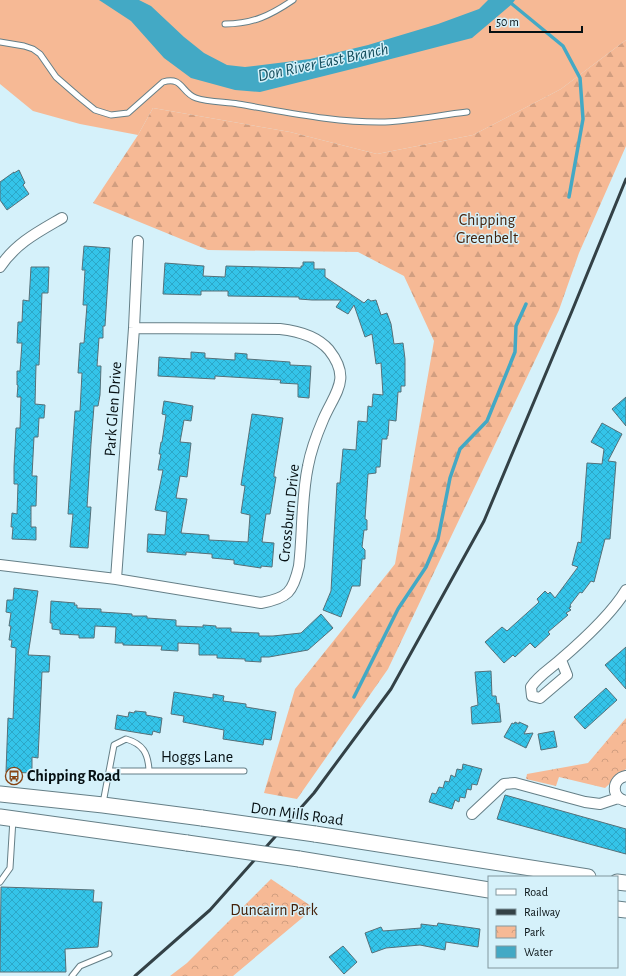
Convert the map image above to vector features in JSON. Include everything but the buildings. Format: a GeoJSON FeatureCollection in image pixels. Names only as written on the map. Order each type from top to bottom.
{"type":"FeatureCollection","features":[{"type":"Feature","properties":{"kind":"main road","name":"Don Mills Road"},"geometry":{"type":"LineString","coordinates":[[0,794],[103,805],[202,818],[315,834],[582,876]]}},
{"type":"Feature","properties":{"kind":"main road"},"geometry":{"type":"LineString","coordinates":[[7,818],[187,842],[488,890]]}},
{"type":"Feature","properties":{"kind":"street"},"geometry":{"type":"LineString","coordinates":[[0,267],[12,250],[62,218]]}},
{"type":"Feature","properties":{"kind":"street","name":"Park Glen Drive"},"geometry":{"type":"LineString","coordinates":[[116,579],[134,328],[138,241]]}},
{"type":"Feature","properties":{"kind":"street","name":"Crossburn Drive"},"geometry":{"type":"LineString","coordinates":[[0,565],[116,579],[262,603],[285,596],[296,579],[299,566],[305,484],[311,452],[323,419],[336,394],[341,377],[340,368],[335,359],[325,346],[309,336],[297,331],[280,329],[134,328]]}},
{"type":"Feature","properties":{"kind":"street"},"geometry":{"type":"LineString","coordinates":[[561,660],[618,603],[626,590]]}},
{"type":"Feature","properties":{"kind":"street"},"geometry":{"type":"LineString","coordinates":[[472,814],[504,784],[515,783],[585,802],[600,804],[622,799],[614,790],[616,783],[622,777],[626,776]]}},
{"type":"Feature","properties":{"kind":"lane"},"geometry":{"type":"LineString","coordinates":[[225,24],[253,21],[270,15],[293,0]]}},
{"type":"Feature","properties":{"kind":"lane"},"geometry":{"type":"LineString","coordinates":[[0,42],[24,46],[40,54],[56,77],[95,110],[111,115],[128,113],[163,82],[170,80],[176,81],[194,98],[359,121],[400,121],[467,112]]}},
{"type":"Feature","properties":{"kind":"lane","name":"Hoggs Lane"},"geometry":{"type":"LineString","coordinates":[[103,805],[114,745],[126,739],[136,742],[144,751],[148,760],[149,770]]}},
{"type":"Feature","properties":{"kind":"lane","name":"Hoggs Lane"},"geometry":{"type":"LineString","coordinates":[[109,771],[244,771]]}},
{"type":"Feature","properties":{"kind":"lane"},"geometry":{"type":"LineString","coordinates":[[0,882],[10,868],[7,818]]}},
{"type":"Feature","properties":{"kind":"lane"},"geometry":{"type":"LineString","coordinates":[[72,976],[80,966],[109,954]]}},
{"type":"Feature","properties":{"kind":"green space"},"geometry":{"type":"Polygon","coordinates":[[[0,0],[626,0],[626,40],[561,89],[473,135],[377,154],[290,132],[153,108],[138,135],[80,124],[33,111],[0,84],[0,0]]]}},
{"type":"Feature","properties":{"kind":"green space","name":"Chipping Greenbelt"},"geometry":{"type":"Polygon","coordinates":[[[626,40],[626,146],[579,253],[559,310],[388,669],[297,799],[264,793],[295,689],[395,564],[434,341],[404,276],[358,252],[208,250],[93,203],[138,135],[153,108],[290,132],[377,154],[473,135],[561,89],[626,40]]]}},
{"type":"Feature","properties":{"kind":"green space"},"geometry":{"type":"Polygon","coordinates":[[[626,718],[626,769],[605,788],[559,777],[556,786],[526,779],[527,774],[588,763],[626,718]]]}},
{"type":"Feature","properties":{"kind":"green space","name":"Duncairn Park"},"geometry":{"type":"Polygon","coordinates":[[[271,879],[314,908],[233,976],[170,976],[187,963],[271,879]]]}},
{"type":"Feature","properties":{"kind":"water","name":"Don River East Branch"},"geometry":{"type":"Polygon","coordinates":[[[99,0],[139,0],[151,6],[184,37],[204,53],[227,65],[245,67],[310,59],[368,45],[438,24],[479,9],[488,0],[515,0],[472,38],[260,92],[235,90],[191,78],[164,58],[131,21],[99,0]]]}},
{"type":"Feature","properties":{"kind":"waterway"},"geometry":{"type":"LineString","coordinates":[[512,4],[563,46],[580,78],[583,119],[569,197]]}},
{"type":"Feature","properties":{"kind":"waterway"},"geometry":{"type":"LineString","coordinates":[[354,697],[398,609],[426,567],[438,539],[450,478],[460,449],[487,421],[515,352],[516,326],[526,304]]}},
{"type":"Feature","properties":{"kind":"railway"},"geometry":{"type":"LineString","coordinates":[[135,976],[210,910],[314,793],[391,689],[484,521],[626,179]]}},
{"type":"Feature","properties":{"kind":"place","name":"Chipping Road"},"geometry":{"type":"Point","coordinates":[14,776]}}]}
